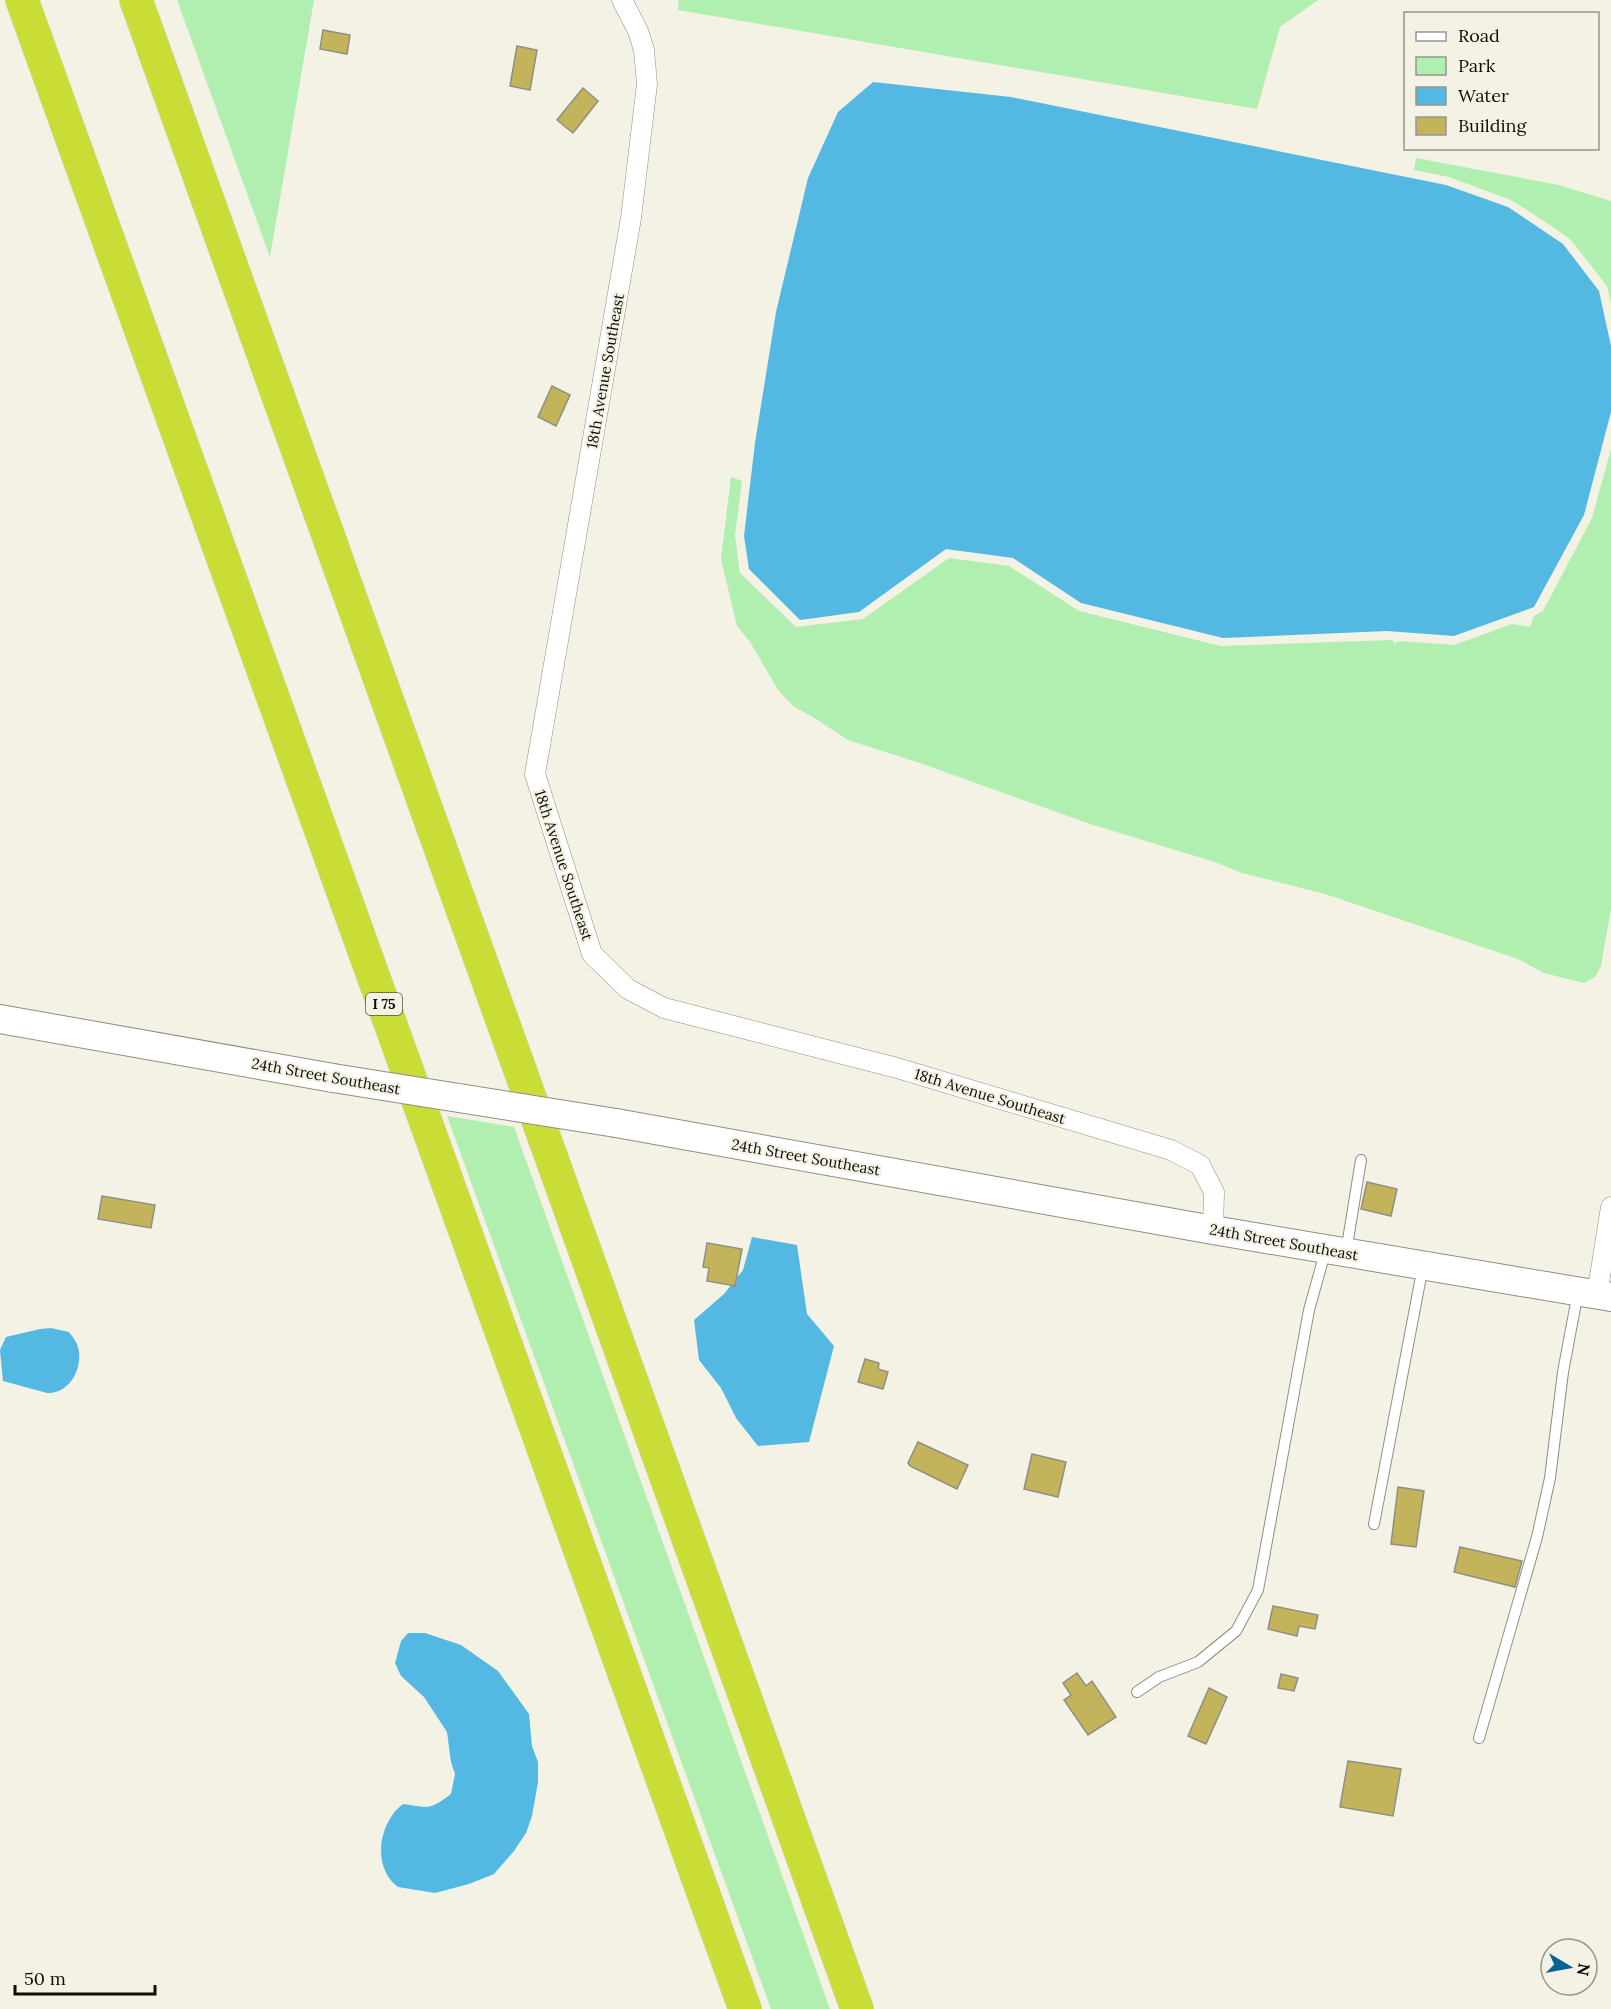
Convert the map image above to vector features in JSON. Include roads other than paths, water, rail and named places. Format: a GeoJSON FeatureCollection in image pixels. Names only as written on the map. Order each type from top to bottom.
{"type":"FeatureCollection","features":[{"type":"Feature","properties":{"kind":"highway","name":"I 75"},"geometry":{"type":"LineString","coordinates":[[22,0],[745,2009]]}},
{"type":"Feature","properties":{"kind":"highway"},"geometry":{"type":"LineString","coordinates":[[136,0],[857,2009]]}},
{"type":"Feature","properties":{"kind":"street","name":"18th Avenue Southeast"},"geometry":{"type":"LineString","coordinates":[[622,0],[638,31],[644,50],[647,84],[645,108],[632,218],[535,774],[592,954],[628,989],[664,1008],[897,1068],[1171,1150],[1200,1165],[1214,1192],[1213,1230]]}},
{"type":"Feature","properties":{"kind":"street","name":"24th Street Southeast"},"geometry":{"type":"LineString","coordinates":[[0,1019],[333,1078],[616,1124],[1213,1230],[1595,1294]]}},
{"type":"Feature","properties":{"kind":"street"},"geometry":{"type":"LineString","coordinates":[[1595,1294],[1608,1243],[1611,1207]]}},
{"type":"Feature","properties":{"kind":"lane"},"geometry":{"type":"LineString","coordinates":[[1137,1692],[1159,1677],[1198,1662],[1236,1631],[1258,1590],[1308,1310],[1336,1251],[1361,1160]]}},
{"type":"Feature","properties":{"kind":"lane"},"geometry":{"type":"LineString","coordinates":[[1374,1524],[1424,1266]]}},
{"type":"Feature","properties":{"kind":"lane"},"geometry":{"type":"LineString","coordinates":[[1479,1738],[1537,1537],[1550,1478],[1563,1372],[1595,1294]]}},
{"type":"Feature","properties":{"kind":"water"},"geometry":{"type":"Polygon","coordinates":[[[873,82],[1011,97],[1446,185],[1508,207],[1563,244],[1599,291],[1611,346],[1611,412],[1584,515],[1534,607],[1454,636],[1387,631],[1223,638],[1081,603],[1013,558],[946,549],[859,612],[800,620],[749,569],[744,536],[755,443],[776,312],[808,178],[838,112],[873,82]]]}},
{"type":"Feature","properties":{"kind":"water"},"geometry":{"type":"Polygon","coordinates":[[[752,1237],[797,1245],[807,1314],[834,1346],[809,1442],[758,1446],[736,1418],[721,1388],[699,1360],[694,1320],[724,1294],[743,1270],[752,1237]]]}},
{"type":"Feature","properties":{"kind":"water"},"geometry":{"type":"Polygon","coordinates":[[[51,1328],[69,1332],[77,1344],[79,1361],[74,1377],[69,1383],[63,1389],[47,1393],[3,1381],[0,1350],[6,1337],[51,1328]]]}},
{"type":"Feature","properties":{"kind":"water"},"geometry":{"type":"Polygon","coordinates":[[[408,1633],[425,1633],[461,1645],[498,1671],[529,1714],[532,1746],[538,1762],[538,1782],[532,1816],[526,1833],[514,1851],[494,1874],[469,1884],[435,1893],[398,1887],[389,1878],[381,1857],[384,1833],[395,1812],[403,1804],[429,1807],[438,1803],[451,1794],[455,1774],[447,1732],[424,1697],[401,1676],[395,1663],[401,1641],[408,1633]]]}}]}
